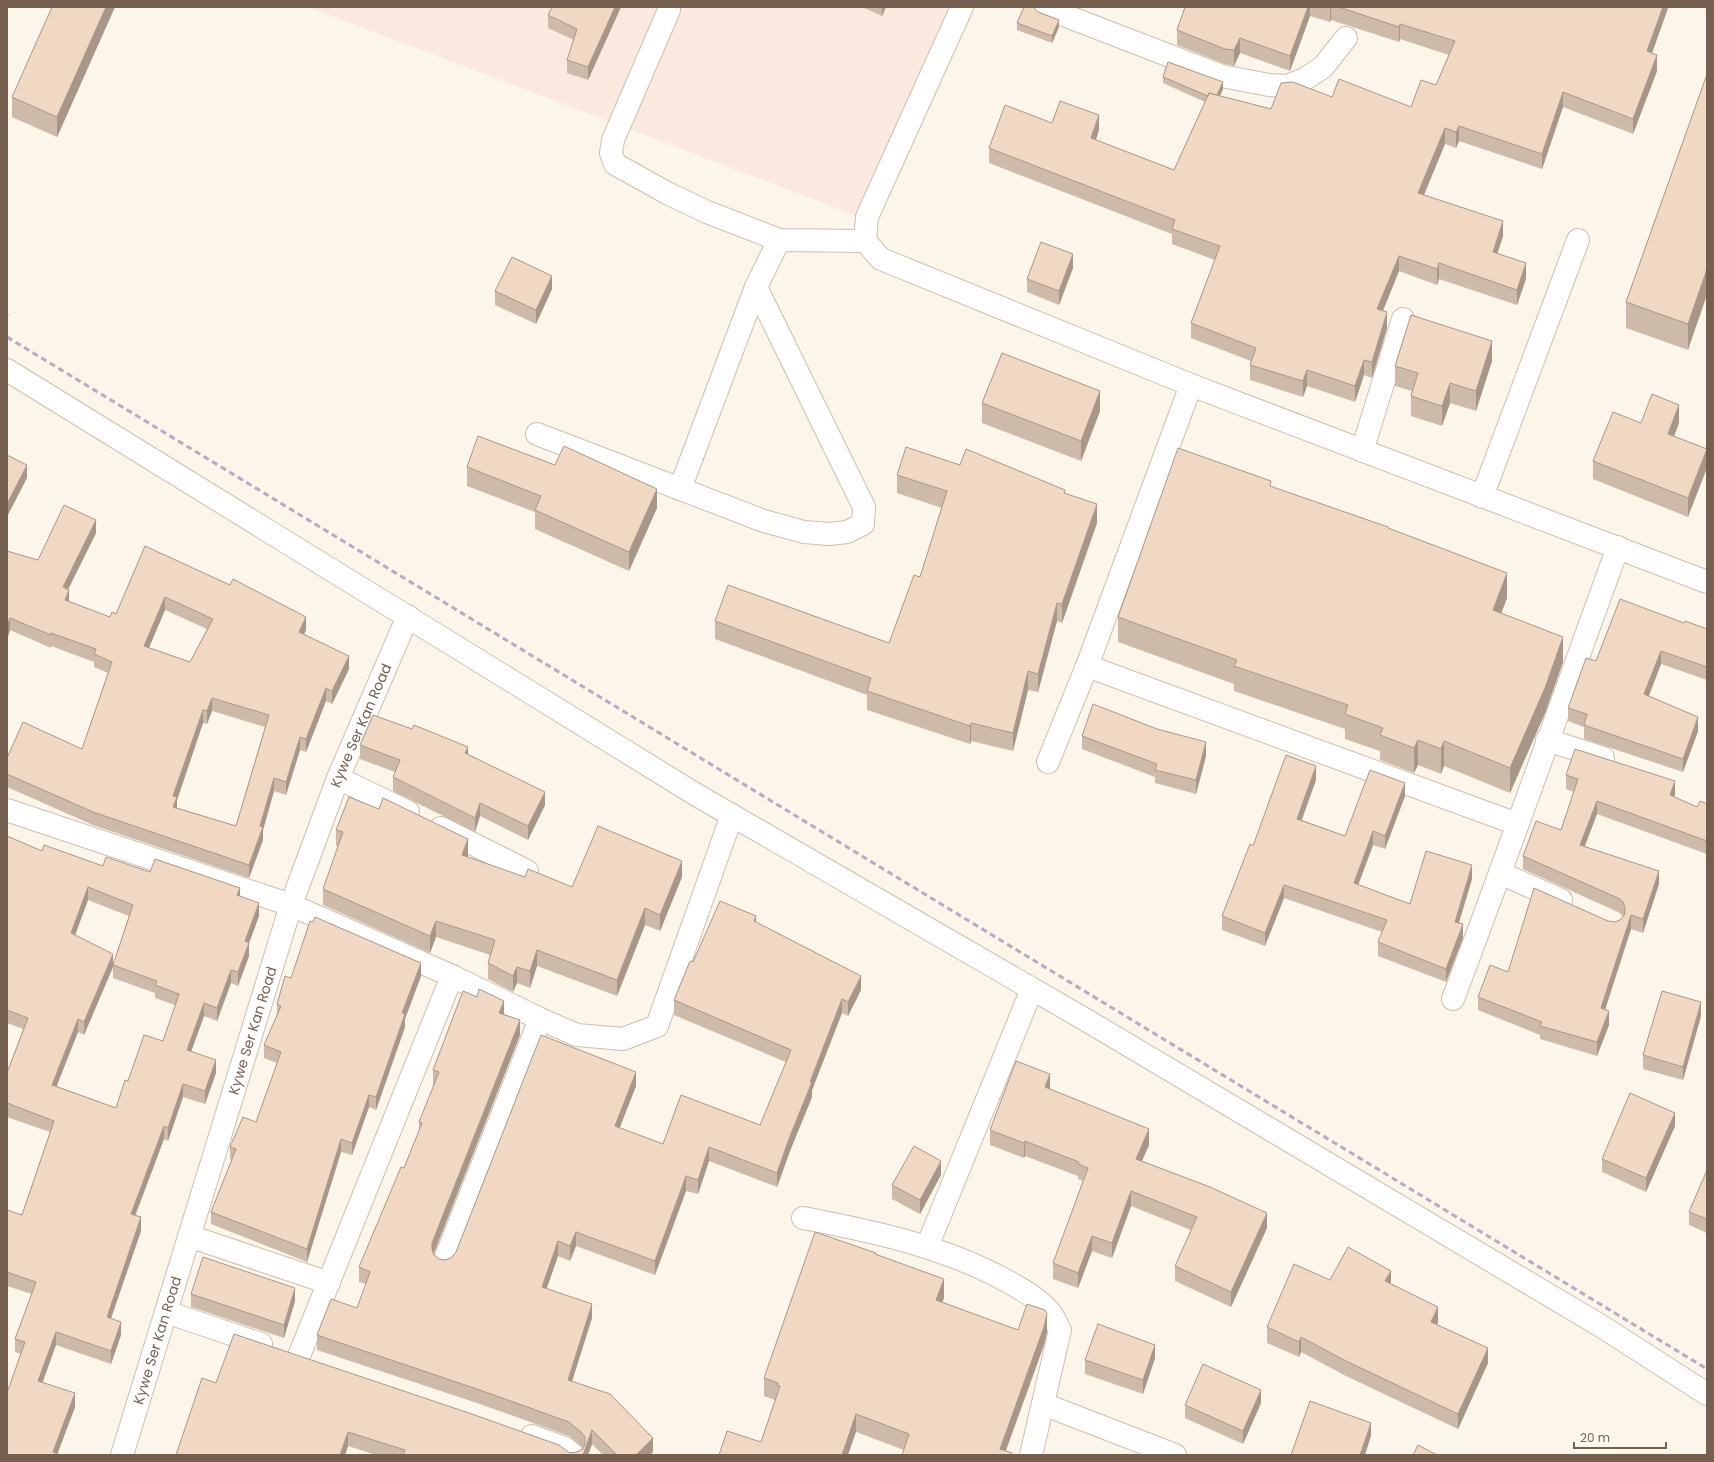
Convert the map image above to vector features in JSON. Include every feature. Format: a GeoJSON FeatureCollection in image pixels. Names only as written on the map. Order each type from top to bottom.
{"type":"FeatureCollection","features":[{"type":"Feature","properties":{"kind":"street"},"geometry":{"type":"LineString","coordinates":[[962,7],[867,218],[865,241],[881,259],[1191,385],[1707,582]]}},
{"type":"Feature","properties":{"kind":"street"},"geometry":{"type":"LineString","coordinates":[[1043,7],[1222,76],[1269,85],[1286,86],[1305,79],[1323,67],[1346,38]]}},
{"type":"Feature","properties":{"kind":"street"},"geometry":{"type":"LineString","coordinates":[[669,10],[613,140],[611,153],[615,164],[667,193],[707,212],[778,240],[865,241]]}},
{"type":"Feature","properties":{"kind":"street"},"geometry":{"type":"LineString","coordinates":[[680,488],[756,287],[778,240]]}},
{"type":"Feature","properties":{"kind":"street"},"geometry":{"type":"LineString","coordinates":[[1482,497],[1578,240]]}},
{"type":"Feature","properties":{"kind":"street"},"geometry":{"type":"LineString","coordinates":[[537,434],[764,521],[804,532],[835,533],[847,532],[863,524],[864,507],[756,287]]}},
{"type":"Feature","properties":{"kind":"street"},"geometry":{"type":"LineString","coordinates":[[1362,451],[1403,319]]}},
{"type":"Feature","properties":{"kind":"street"},"geometry":{"type":"LineString","coordinates":[[7,370],[695,794],[1032,989],[1594,1322],[1707,1394]]}},
{"type":"Feature","properties":{"kind":"street"},"geometry":{"type":"LineString","coordinates":[[1048,762],[1087,666],[1191,385]]}},
{"type":"Feature","properties":{"kind":"street"},"geometry":{"type":"LineString","coordinates":[[1453,998],[1618,547]]}},
{"type":"Feature","properties":{"kind":"street","name":"Kywe Ser Kan Road"},"geometry":{"type":"LineString","coordinates":[[122,1455],[291,905],[338,778],[408,616]]}},
{"type":"Feature","properties":{"kind":"street"},"geometry":{"type":"LineString","coordinates":[[1087,666],[1516,824]]}},
{"type":"Feature","properties":{"kind":"street"},"geometry":{"type":"LineString","coordinates":[[1548,740],[1622,764]]}},
{"type":"Feature","properties":{"kind":"street"},"geometry":{"type":"LineString","coordinates":[[338,778],[528,871]]}},
{"type":"Feature","properties":{"kind":"street"},"geometry":{"type":"LineString","coordinates":[[7,810],[291,905],[452,976],[540,1019],[577,1035],[622,1039],[657,1026],[732,815]]}},
{"type":"Feature","properties":{"kind":"street"},"geometry":{"type":"LineString","coordinates":[[1500,873],[1578,908]]}},
{"type":"Feature","properties":{"kind":"street"},"geometry":{"type":"LineString","coordinates":[[299,1356],[452,976]]}},
{"type":"Feature","properties":{"kind":"street"},"geometry":{"type":"LineString","coordinates":[[927,1246],[1032,989]]}},
{"type":"Feature","properties":{"kind":"street"},"geometry":{"type":"LineString","coordinates":[[444,1262],[540,1019]]}},
{"type":"Feature","properties":{"kind":"street"},"geometry":{"type":"LineString","coordinates":[[803,1218],[862,1229],[927,1246],[987,1270],[1024,1290],[1048,1310],[1060,1330],[1031,1455]]}},
{"type":"Feature","properties":{"kind":"street"},"geometry":{"type":"LineString","coordinates":[[189,1236],[329,1283]]}},
{"type":"Feature","properties":{"kind":"street"},"geometry":{"type":"LineString","coordinates":[[166,1312],[320,1364]]}},
{"type":"Feature","properties":{"kind":"street"},"geometry":{"type":"LineString","coordinates":[[1043,1404],[1175,1455]]}},
{"type":"Feature","properties":{"kind":"street"},"geometry":{"type":"LineString","coordinates":[[516,1430],[565,1448],[573,1455]]}},
{"type":"Feature","properties":{"kind":"shaded area"},"geometry":{"type":"Polygon","coordinates":[[[308,7],[962,7],[860,217],[308,7]]]}},
{"type":"Feature","properties":{"kind":"building"},"geometry":{"type":"Polygon","coordinates":[[[52,7],[106,7],[57,117],[12,97],[52,7]]]}},
{"type":"Feature","properties":{"kind":"building"},"geometry":{"type":"Polygon","coordinates":[[[552,7],[615,7],[588,67],[567,60],[577,29],[548,15],[552,7]]]}},
{"type":"Feature","properties":{"kind":"building"},"geometry":{"type":"Polygon","coordinates":[[[1024,7],[1033,7],[1038,12],[1059,20],[1052,36],[1017,23],[1024,7]]]}},
{"type":"Feature","properties":{"kind":"building"},"geometry":{"type":"Polygon","coordinates":[[[1185,7],[1308,7],[1290,56],[1240,38],[1234,50],[1225,49],[1177,30],[1185,7]]]}},
{"type":"Feature","properties":{"kind":"building"},"geometry":{"type":"Polygon","coordinates":[[[1339,7],[1663,7],[1647,51],[1657,55],[1633,119],[1563,92],[1542,154],[1459,126],[1456,132],[1445,128],[1418,193],[1503,221],[1493,252],[1526,263],[1517,290],[1439,263],[1437,269],[1399,256],[1377,309],[1387,312],[1372,362],[1364,360],[1355,386],[1307,370],[1303,381],[1250,365],[1256,348],[1191,323],[1220,246],[1172,229],[1175,220],[989,148],[1005,105],[1052,123],[1060,101],[1099,115],[1091,138],[1174,170],[1209,93],[1271,109],[1281,83],[1293,82],[1332,97],[1339,79],[1411,107],[1421,80],[1436,85],[1455,41],[1400,24],[1399,27],[1339,7]]]}},
{"type":"Feature","properties":{"kind":"building"},"geometry":{"type":"Polygon","coordinates":[[[1168,62],[1223,82],[1217,95],[1209,93],[1208,96],[1163,77],[1168,62]]]}},
{"type":"Feature","properties":{"kind":"building"},"geometry":{"type":"Polygon","coordinates":[[[1707,74],[1707,269],[1688,324],[1626,302],[1707,74]]]}},
{"type":"Feature","properties":{"kind":"building"},"geometry":{"type":"Polygon","coordinates":[[[1041,242],[1073,254],[1059,291],[1027,279],[1041,242]]]}},
{"type":"Feature","properties":{"kind":"building"},"geometry":{"type":"Polygon","coordinates":[[[512,257],[552,276],[536,310],[495,291],[512,257]]]}},
{"type":"Feature","properties":{"kind":"building"},"geometry":{"type":"Polygon","coordinates":[[[1411,315],[1492,341],[1476,391],[1450,383],[1442,406],[1411,396],[1418,373],[1395,366],[1411,315]]]}},
{"type":"Feature","properties":{"kind":"building"},"geometry":{"type":"Polygon","coordinates":[[[1002,353],[1100,391],[1081,441],[982,403],[1002,353]]]}},
{"type":"Feature","properties":{"kind":"building"},"geometry":{"type":"Polygon","coordinates":[[[1652,394],[1679,405],[1668,434],[1707,449],[1688,498],[1593,461],[1613,412],[1641,423],[1652,394]]]}},
{"type":"Feature","properties":{"kind":"building"},"geometry":{"type":"Polygon","coordinates":[[[478,436],[555,465],[564,446],[657,489],[629,552],[535,510],[541,496],[467,467],[478,436]]]}},
{"type":"Feature","properties":{"kind":"building"},"geometry":{"type":"Polygon","coordinates":[[[906,447],[960,465],[966,449],[1065,490],[1064,493],[1097,504],[1062,604],[1057,603],[1038,674],[1028,671],[1013,733],[971,723],[970,726],[867,691],[871,678],[715,621],[728,585],[889,643],[914,575],[920,577],[947,491],[897,475],[906,447]]]}},
{"type":"Feature","properties":{"kind":"building"},"geometry":{"type":"Polygon","coordinates":[[[1178,448],[1271,481],[1270,486],[1388,527],[1507,573],[1493,610],[1563,637],[1545,688],[1510,768],[1444,741],[1441,749],[1418,740],[1414,748],[1380,735],[1383,728],[1345,714],[1348,705],[1234,666],[1237,660],[1118,617],[1178,448]]]}},
{"type":"Feature","properties":{"kind":"building"},"geometry":{"type":"Polygon","coordinates":[[[7,455],[27,465],[7,504],[7,455]]]}},
{"type":"Feature","properties":{"kind":"building"},"geometry":{"type":"Polygon","coordinates":[[[64,505],[96,520],[63,587],[69,590],[65,600],[110,617],[112,612],[116,614],[145,546],[230,585],[233,579],[306,617],[299,632],[349,656],[332,691],[326,688],[306,739],[300,737],[286,782],[274,778],[260,826],[263,827],[249,865],[93,812],[7,774],[7,758],[23,722],[82,749],[112,662],[94,654],[96,649],[51,633],[51,635],[10,618],[7,627],[7,551],[38,560],[64,505]],[[165,597],[144,646],[190,662],[213,619],[165,597]],[[212,698],[207,711],[203,710],[173,796],[177,797],[173,807],[236,826],[269,715],[212,698]]]}},
{"type":"Feature","properties":{"kind":"building"},"geometry":{"type":"Polygon","coordinates":[[[1620,599],[1684,623],[1685,621],[1707,629],[1707,667],[1661,651],[1644,694],[1698,717],[1683,759],[1584,725],[1587,714],[1568,708],[1586,658],[1596,661],[1620,599]]]}},
{"type":"Feature","properties":{"kind":"building"},"geometry":{"type":"Polygon","coordinates":[[[1093,704],[1157,729],[1206,742],[1196,780],[1155,770],[1157,764],[1082,736],[1093,704]]]}},
{"type":"Feature","properties":{"kind":"building"},"geometry":{"type":"Polygon","coordinates":[[[373,715],[412,729],[414,725],[468,747],[465,753],[545,792],[528,826],[480,803],[475,818],[393,777],[400,760],[360,745],[373,715]]]}},
{"type":"Feature","properties":{"kind":"building"},"geometry":{"type":"Polygon","coordinates":[[[1575,749],[1675,781],[1670,795],[1697,807],[1700,801],[1707,804],[1707,841],[1597,801],[1580,845],[1659,871],[1643,919],[1631,915],[1601,1008],[1609,1011],[1597,1042],[1540,1026],[1542,1022],[1478,997],[1490,965],[1508,972],[1534,888],[1608,921],[1615,922],[1620,920],[1625,914],[1623,902],[1618,898],[1523,856],[1536,821],[1561,830],[1578,779],[1566,775],[1575,749]]]}},
{"type":"Feature","properties":{"kind":"building"},"geometry":{"type":"Polygon","coordinates":[[[1286,755],[1316,766],[1297,819],[1345,836],[1370,770],[1405,783],[1385,836],[1373,831],[1354,883],[1410,904],[1426,851],[1472,865],[1455,922],[1463,924],[1446,969],[1378,942],[1387,920],[1284,885],[1265,933],[1222,916],[1250,844],[1253,846],[1286,755]]]}},
{"type":"Feature","properties":{"kind":"building"},"geometry":{"type":"Polygon","coordinates":[[[349,797],[379,809],[383,798],[468,839],[462,855],[525,877],[528,869],[572,887],[598,826],[682,861],[660,915],[645,908],[617,980],[537,950],[530,971],[517,967],[513,976],[488,963],[495,940],[436,921],[430,936],[323,889],[343,832],[336,830],[349,797]]]}},
{"type":"Feature","properties":{"kind":"building"},"geometry":{"type":"Polygon","coordinates":[[[7,836],[42,851],[44,845],[103,866],[106,857],[150,872],[155,859],[240,888],[237,895],[259,903],[245,941],[249,943],[238,972],[231,970],[217,1008],[204,1003],[187,1050],[216,1060],[205,1091],[183,1084],[168,1128],[164,1126],[131,1214],[141,1217],[107,1317],[121,1322],[111,1351],[56,1332],[38,1381],[75,1393],[53,1452],[60,1455],[7,1455],[7,1393],[25,1342],[15,1339],[36,1282],[7,1272],[7,1210],[22,1215],[54,1121],[7,1103],[7,1073],[28,1018],[7,1010],[7,836]],[[88,887],[71,933],[113,954],[84,1022],[78,1019],[52,1085],[116,1108],[125,1080],[128,1081],[144,1035],[163,1041],[179,994],[155,985],[157,981],[113,965],[133,905],[88,887]]]}},
{"type":"Feature","properties":{"kind":"building"},"geometry":{"type":"Polygon","coordinates":[[[720,901],[756,916],[754,921],[861,976],[848,1002],[842,999],[777,1173],[709,1147],[698,1180],[686,1176],[655,1261],[576,1232],[570,1246],[558,1241],[542,1287],[592,1304],[568,1380],[610,1394],[653,1438],[636,1455],[617,1455],[592,1430],[583,1455],[403,1455],[405,1450],[348,1432],[340,1455],[176,1455],[202,1378],[216,1383],[234,1334],[469,1413],[559,1445],[570,1453],[583,1449],[585,1437],[569,1422],[317,1335],[331,1299],[357,1308],[370,1272],[359,1267],[401,1167],[404,1168],[422,1123],[419,1122],[439,1072],[433,1070],[463,991],[477,997],[479,989],[504,1001],[499,1013],[520,1020],[432,1243],[434,1255],[439,1259],[445,1260],[451,1258],[456,1252],[541,1035],[636,1072],[615,1126],[663,1144],[681,1095],[760,1125],[791,1050],[674,1000],[690,961],[693,962],[720,901]]]}},
{"type":"Feature","properties":{"kind":"building"},"geometry":{"type":"Polygon","coordinates":[[[315,917],[421,963],[402,1013],[405,1014],[376,1097],[369,1095],[352,1143],[341,1139],[307,1249],[211,1212],[236,1149],[230,1147],[243,1117],[256,1122],[281,1052],[264,1045],[281,1006],[277,1004],[285,976],[291,978],[310,921],[313,922],[315,917]]]}},
{"type":"Feature","properties":{"kind":"building"},"geometry":{"type":"Polygon","coordinates":[[[1662,991],[1701,1002],[1683,1067],[1643,1055],[1662,991]]]}},
{"type":"Feature","properties":{"kind":"building"},"geometry":{"type":"Polygon","coordinates":[[[1016,1061],[1050,1074],[1045,1087],[1149,1129],[1136,1159],[1210,1187],[1267,1213],[1231,1292],[1175,1266],[1197,1217],[1131,1191],[1112,1243],[1092,1236],[1078,1273],[1053,1263],[1088,1168],[1078,1164],[1079,1162],[1025,1141],[1024,1143],[990,1130],[1016,1061]]]}},
{"type":"Feature","properties":{"kind":"building"},"geometry":{"type":"Polygon","coordinates":[[[1630,1093],[1675,1113],[1646,1178],[1602,1159],[1630,1093]]]}},
{"type":"Feature","properties":{"kind":"building"},"geometry":{"type":"Polygon","coordinates":[[[914,1146],[941,1161],[920,1200],[892,1185],[914,1146]]]}},
{"type":"Feature","properties":{"kind":"building"},"geometry":{"type":"Polygon","coordinates":[[[1707,1170],[1707,1219],[1689,1212],[1707,1170]]]}},
{"type":"Feature","properties":{"kind":"building"},"geometry":{"type":"Polygon","coordinates":[[[815,1232],[944,1279],[936,1300],[1018,1330],[1027,1304],[1045,1310],[1047,1314],[1044,1327],[1000,1449],[1012,1453],[1011,1455],[902,1455],[909,1434],[856,1414],[842,1455],[719,1455],[727,1431],[761,1442],[780,1386],[777,1385],[778,1383],[764,1378],[815,1232]]]}},
{"type":"Feature","properties":{"kind":"building"},"geometry":{"type":"Polygon","coordinates":[[[1348,1247],[1391,1271],[1385,1281],[1438,1307],[1431,1322],[1488,1348],[1458,1414],[1346,1361],[1301,1337],[1299,1342],[1267,1327],[1294,1264],[1330,1280],[1348,1247]]]}},
{"type":"Feature","properties":{"kind":"building"},"geometry":{"type":"Polygon","coordinates":[[[203,1257],[295,1288],[284,1325],[191,1294],[203,1257]]]}},
{"type":"Feature","properties":{"kind":"building"},"geometry":{"type":"Polygon","coordinates":[[[1098,1324],[1155,1345],[1143,1380],[1085,1360],[1098,1324]]]}},
{"type":"Feature","properties":{"kind":"building"},"geometry":{"type":"Polygon","coordinates":[[[1203,1364],[1261,1390],[1243,1431],[1185,1405],[1203,1364]]]}},
{"type":"Feature","properties":{"kind":"building"},"geometry":{"type":"Polygon","coordinates":[[[1310,1401],[1371,1423],[1360,1455],[1291,1455],[1310,1401]]]}},
{"type":"Feature","properties":{"kind":"building"},"geometry":{"type":"Polygon","coordinates":[[[1418,1445],[1437,1455],[1413,1455],[1418,1445]]]}},
{"type":"Feature","properties":{"kind":"railway"},"geometry":{"type":"LineString","coordinates":[[7,337],[1707,1369]]}}]}
